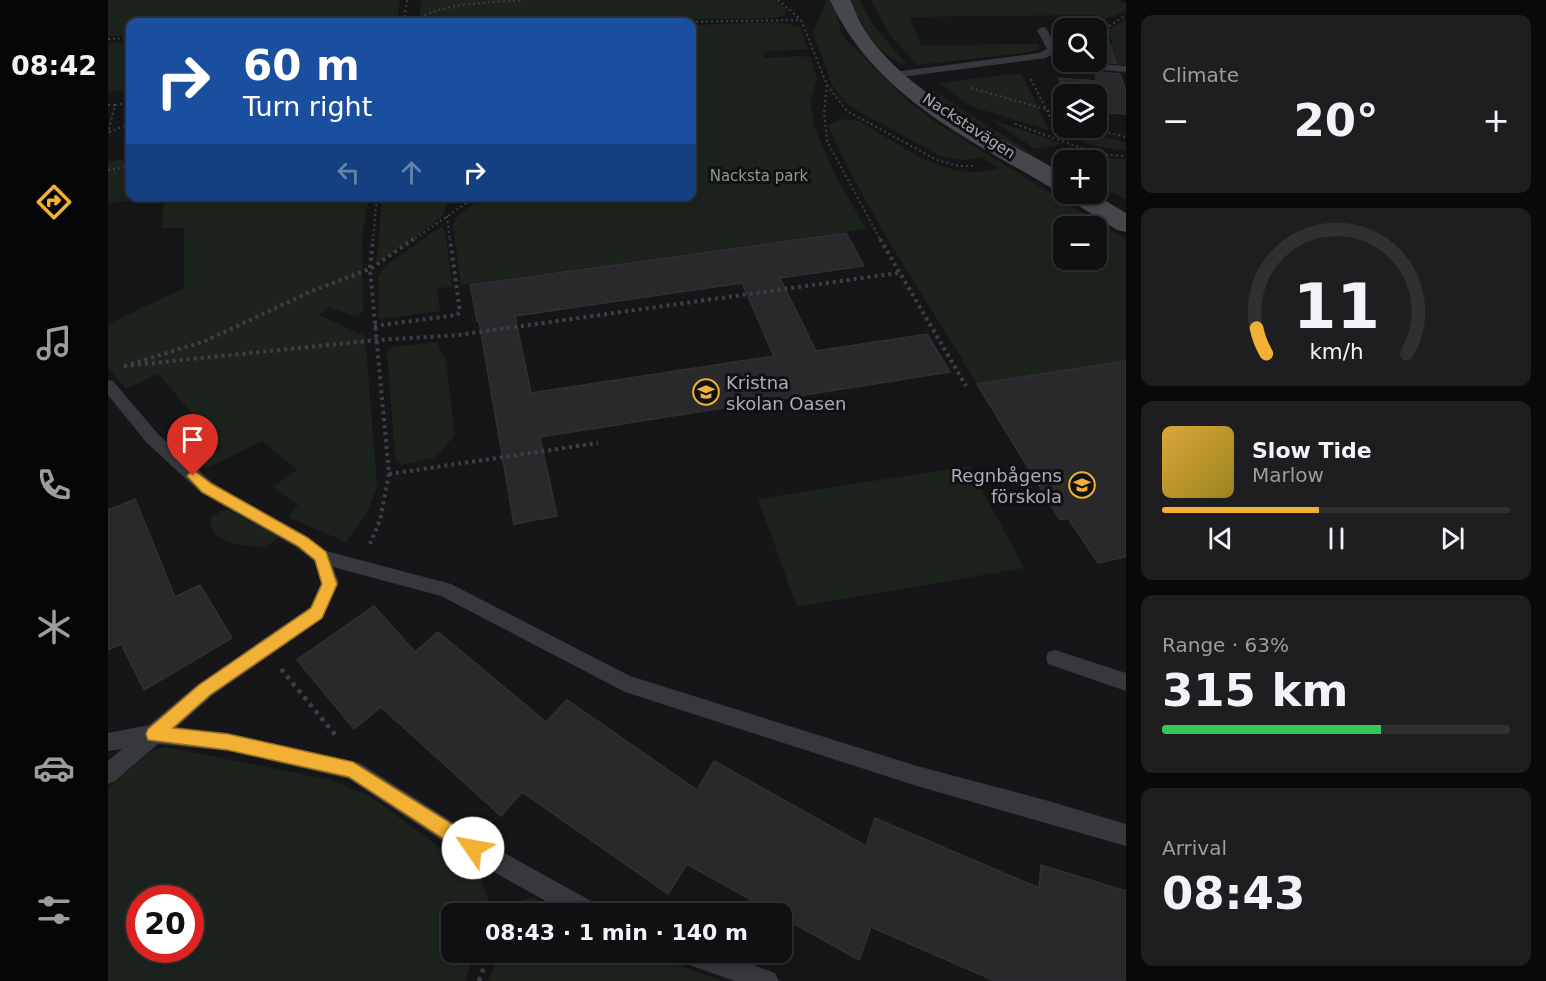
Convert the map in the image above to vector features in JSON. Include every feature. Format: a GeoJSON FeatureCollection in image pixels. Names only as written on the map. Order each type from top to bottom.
{"type":"FeatureCollection","features":[{"type":"Feature","properties":{"kind":"street","name":"Nackstavägen"},"geometry":{"type":"LineString","coordinates":[[840,0],[846,19],[858,38],[894,75],[950,118],[1053,179]]}},
{"type":"Feature","properties":{"kind":"street"},"geometry":{"type":"LineString","coordinates":[[1093,204],[1126,224]]}},
{"type":"Feature","properties":{"kind":"lane"},"geometry":{"type":"LineString","coordinates":[[1042,30],[1053,50],[1042,56]]}},
{"type":"Feature","properties":{"kind":"lane"},"geometry":{"type":"LineString","coordinates":[[894,75],[1042,56],[1053,57]]}},
{"type":"Feature","properties":{"kind":"lane"},"geometry":{"type":"LineString","coordinates":[[1107,67],[1126,69]]}},
{"type":"Feature","properties":{"kind":"lane"},"geometry":{"type":"LineString","coordinates":[[108,385],[152,438],[207,488],[303,542],[321,557],[445,589],[625,683],[917,776],[1045,810],[1126,835]]}},
{"type":"Feature","properties":{"kind":"lane"},"geometry":{"type":"LineString","coordinates":[[108,774],[205,690],[316,613],[330,584],[321,557]]}},
{"type":"Feature","properties":{"kind":"lane"},"geometry":{"type":"LineString","coordinates":[[1055,658],[1126,682]]}},
{"type":"Feature","properties":{"kind":"lane"},"geometry":{"type":"LineString","coordinates":[[108,742],[154,734],[228,742],[353,770],[473,848],[572,903]]}},
{"type":"Feature","properties":{"kind":"lane"},"geometry":{"type":"LineString","coordinates":[[715,963],[767,981]]}},
{"type":"Feature","properties":{"kind":"path"},"geometry":{"type":"LineString","coordinates":[[405,18],[407,0]]}},
{"type":"Feature","properties":{"kind":"path"},"geometry":{"type":"LineString","coordinates":[[418,18],[449,9],[524,0]]}},
{"type":"Feature","properties":{"kind":"path"},"geometry":{"type":"LineString","coordinates":[[778,0],[801,20],[827,85],[847,111],[937,160],[958,166],[978,165]]}},
{"type":"Feature","properties":{"kind":"path"},"geometry":{"type":"LineString","coordinates":[[1107,28],[1126,15]]}},
{"type":"Feature","properties":{"kind":"path"},"geometry":{"type":"LineString","coordinates":[[696,22],[801,20]]}},
{"type":"Feature","properties":{"kind":"path"},"geometry":{"type":"LineString","coordinates":[[108,39],[126,38]]}},
{"type":"Feature","properties":{"kind":"path"},"geometry":{"type":"LineString","coordinates":[[1022,59],[1061,139]]}},
{"type":"Feature","properties":{"kind":"path"},"geometry":{"type":"LineString","coordinates":[[827,85],[824,112],[827,141],[898,273],[966,386]]}},
{"type":"Feature","properties":{"kind":"path"},"geometry":{"type":"LineString","coordinates":[[963,87],[986,90],[1053,113]]}},
{"type":"Feature","properties":{"kind":"path"},"geometry":{"type":"LineString","coordinates":[[108,105],[126,104]]}},
{"type":"Feature","properties":{"kind":"path"},"geometry":{"type":"LineString","coordinates":[[115,105],[108,133],[126,126]]}},
{"type":"Feature","properties":{"kind":"path"},"geometry":{"type":"LineString","coordinates":[[1014,124],[1088,150]]}},
{"type":"Feature","properties":{"kind":"path"},"geometry":{"type":"LineString","coordinates":[[1107,133],[1126,139]]}},
{"type":"Feature","properties":{"kind":"path"},"geometry":{"type":"LineString","coordinates":[[1107,154],[1126,156]]}},
{"type":"Feature","properties":{"kind":"path"},"geometry":{"type":"LineString","coordinates":[[108,170],[126,167]]}},
{"type":"Feature","properties":{"kind":"path"},"geometry":{"type":"LineString","coordinates":[[360,567],[380,520],[389,474],[370,269],[377,201]]}},
{"type":"Feature","properties":{"kind":"path"},"geometry":{"type":"LineString","coordinates":[[123,366],[205,341],[312,291],[370,269],[470,201]]}},
{"type":"Feature","properties":{"kind":"path"},"geometry":{"type":"LineString","coordinates":[[374,326],[457,315],[460,312],[447,216]]}},
{"type":"Feature","properties":{"kind":"path"},"geometry":{"type":"LineString","coordinates":[[116,367],[377,339],[458,334],[898,273]]}},
{"type":"Feature","properties":{"kind":"path"},"geometry":{"type":"LineString","coordinates":[[389,474],[598,443]]}},
{"type":"Feature","properties":{"kind":"path"},"geometry":{"type":"LineString","coordinates":[[267,645],[284,673],[339,740],[353,770]]}},
{"type":"Feature","properties":{"kind":"path"},"geometry":{"type":"LineString","coordinates":[[479,981],[485,963]]}},
{"type":"Feature","properties":{"kind":"green space"},"geometry":{"type":"Polygon","coordinates":[[[108,0],[400,0],[398,18],[126,18],[126,36],[108,36],[108,0]]]}},
{"type":"Feature","properties":{"kind":"green space"},"geometry":{"type":"Polygon","coordinates":[[[422,0],[774,0],[786,9],[785,14],[776,18],[419,18],[422,0]]]}},
{"type":"Feature","properties":{"kind":"green space"},"geometry":{"type":"Polygon","coordinates":[[[827,0],[834,0],[841,34],[904,98],[938,124],[1053,194],[1053,204],[1069,204],[1088,216],[1053,216],[1053,270],[1107,270],[1107,227],[1126,239],[1126,361],[977,384],[879,225],[828,125],[843,119],[859,121],[926,160],[944,167],[980,172],[999,168],[981,157],[963,160],[942,157],[849,106],[832,85],[813,32],[827,0]]]}},
{"type":"Feature","properties":{"kind":"green space"},"geometry":{"type":"Polygon","coordinates":[[[850,0],[860,0],[872,23],[907,65],[879,48],[866,30],[850,0]]]}},
{"type":"Feature","properties":{"kind":"green space"},"geometry":{"type":"Polygon","coordinates":[[[871,0],[1117,0],[1126,4],[1126,11],[1107,19],[1096,18],[1094,15],[909,17],[921,45],[1039,44],[1039,48],[1031,52],[918,65],[889,34],[871,0]]]}},
{"type":"Feature","properties":{"kind":"green space"},"geometry":{"type":"Polygon","coordinates":[[[1126,19],[1126,66],[1107,63],[1107,43],[1113,43],[1107,30],[1126,19]]]}},
{"type":"Feature","properties":{"kind":"green space","name":"Nacksta park"},"geometry":{"type":"Polygon","coordinates":[[[778,22],[800,27],[808,49],[763,52],[764,58],[802,56],[811,58],[817,80],[810,102],[815,129],[835,175],[866,229],[461,285],[453,225],[459,214],[477,201],[696,201],[696,25],[778,22]]]}},
{"type":"Feature","properties":{"kind":"green space"},"geometry":{"type":"Polygon","coordinates":[[[126,42],[126,91],[108,91],[108,43],[126,42]]]}},
{"type":"Feature","properties":{"kind":"green space"},"geometry":{"type":"Polygon","coordinates":[[[1021,73],[1049,130],[976,108],[964,102],[940,83],[1021,73]]]}},
{"type":"Feature","properties":{"kind":"green space"},"geometry":{"type":"Polygon","coordinates":[[[934,91],[1053,168],[1053,174],[977,128],[930,95],[934,91]]]}},
{"type":"Feature","properties":{"kind":"green space"},"geometry":{"type":"Polygon","coordinates":[[[992,120],[1063,144],[1035,149],[992,120]]]}},
{"type":"Feature","properties":{"kind":"green space"},"geometry":{"type":"Polygon","coordinates":[[[1107,137],[1126,143],[1126,151],[1097,146],[1074,138],[1107,137]]]}},
{"type":"Feature","properties":{"kind":"green space"},"geometry":{"type":"Polygon","coordinates":[[[1107,158],[1126,159],[1126,200],[1107,190],[1107,158]]]}},
{"type":"Feature","properties":{"kind":"green space"},"geometry":{"type":"Polygon","coordinates":[[[126,159],[126,201],[130,201],[108,203],[108,162],[126,159]]]}},
{"type":"Feature","properties":{"kind":"green space"},"geometry":{"type":"Polygon","coordinates":[[[164,201],[368,201],[362,236],[363,312],[356,317],[328,307],[319,315],[365,336],[377,485],[368,511],[346,542],[288,517],[298,505],[273,487],[297,470],[262,441],[206,469],[200,462],[222,448],[158,374],[126,389],[108,367],[108,324],[184,288],[184,228],[162,228],[164,201]]]}},
{"type":"Feature","properties":{"kind":"green space"},"geometry":{"type":"Polygon","coordinates":[[[382,201],[448,201],[442,217],[384,259],[377,261],[382,201]]]}},
{"type":"Feature","properties":{"kind":"green space"},"geometry":{"type":"Polygon","coordinates":[[[442,226],[445,231],[452,287],[437,288],[440,311],[379,319],[378,278],[384,267],[442,226]]]}},
{"type":"Feature","properties":{"kind":"green space"},"geometry":{"type":"Polygon","coordinates":[[[437,342],[446,361],[455,435],[436,457],[401,465],[395,457],[387,353],[393,347],[437,342]]]}},
{"type":"Feature","properties":{"kind":"green space"},"geometry":{"type":"Polygon","coordinates":[[[969,466],[1024,568],[797,607],[758,499],[969,466]]]}},
{"type":"Feature","properties":{"kind":"green space"},"geometry":{"type":"Polygon","coordinates":[[[227,509],[279,537],[264,548],[238,544],[221,538],[211,526],[211,517],[227,509]]]}},
{"type":"Feature","properties":{"kind":"green space"},"geometry":{"type":"Polygon","coordinates":[[[165,747],[328,779],[370,796],[481,878],[490,903],[441,903],[441,963],[471,963],[465,981],[108,981],[108,788],[149,753],[165,747]]]}},
{"type":"Feature","properties":{"kind":"green space"},"geometry":{"type":"Polygon","coordinates":[[[531,897],[543,903],[520,903],[531,897]]]}},
{"type":"Feature","properties":{"kind":"green space"},"geometry":{"type":"Polygon","coordinates":[[[495,963],[672,963],[722,981],[489,981],[495,963]]]}},
{"type":"Feature","properties":{"kind":"building"},"geometry":{"type":"Polygon","coordinates":[[[1107,37],[1116,63],[1107,63],[1107,37]]]}},
{"type":"Feature","properties":{"kind":"building"},"geometry":{"type":"Polygon","coordinates":[[[1096,72],[1120,74],[1126,91],[1126,114],[1107,113],[1107,84],[1061,84],[1059,78],[1096,81],[1096,72]]]}},
{"type":"Feature","properties":{"kind":"building"},"geometry":{"type":"Polygon","coordinates":[[[846,233],[864,266],[780,278],[816,351],[927,334],[950,372],[540,437],[557,516],[514,524],[479,321],[477,321],[470,285],[846,233]],[[742,283],[515,316],[531,393],[774,356],[742,283]]]}},
{"type":"Feature","properties":{"kind":"building","name":"Regnbågens förskola"},"geometry":{"type":"Polygon","coordinates":[[[1126,361],[1126,557],[1098,563],[1068,518],[1060,520],[977,384],[1126,361]]]}},
{"type":"Feature","properties":{"kind":"building"},"geometry":{"type":"Polygon","coordinates":[[[135,499],[175,597],[200,585],[232,638],[144,690],[121,644],[108,650],[108,510],[135,499]]]}},
{"type":"Feature","properties":{"kind":"building"},"geometry":{"type":"Polygon","coordinates":[[[374,606],[415,652],[438,632],[546,722],[567,700],[697,790],[714,761],[866,846],[875,818],[1039,888],[1041,865],[1126,891],[1126,981],[995,981],[871,927],[859,960],[792,923],[792,903],[756,903],[687,864],[668,894],[522,792],[501,816],[381,707],[354,729],[297,660],[374,606]]]}},
{"type":"Feature","properties":{"kind":"place","name":"Kristna skolan Oasen"},"geometry":{"type":"Point","coordinates":[706,392]}},
{"type":"Feature","properties":{"kind":"place","name":"Regnbågens förskola"},"geometry":{"type":"Point","coordinates":[1082,485]}},
{"type":"Feature","properties":{"kind":"route"},"geometry":{"type":"LineString","coordinates":[[193,476],[207,488],[303,542],[321,557],[330,584],[316,613],[205,690],[154,734],[228,742],[353,770],[473,848]]}}]}
